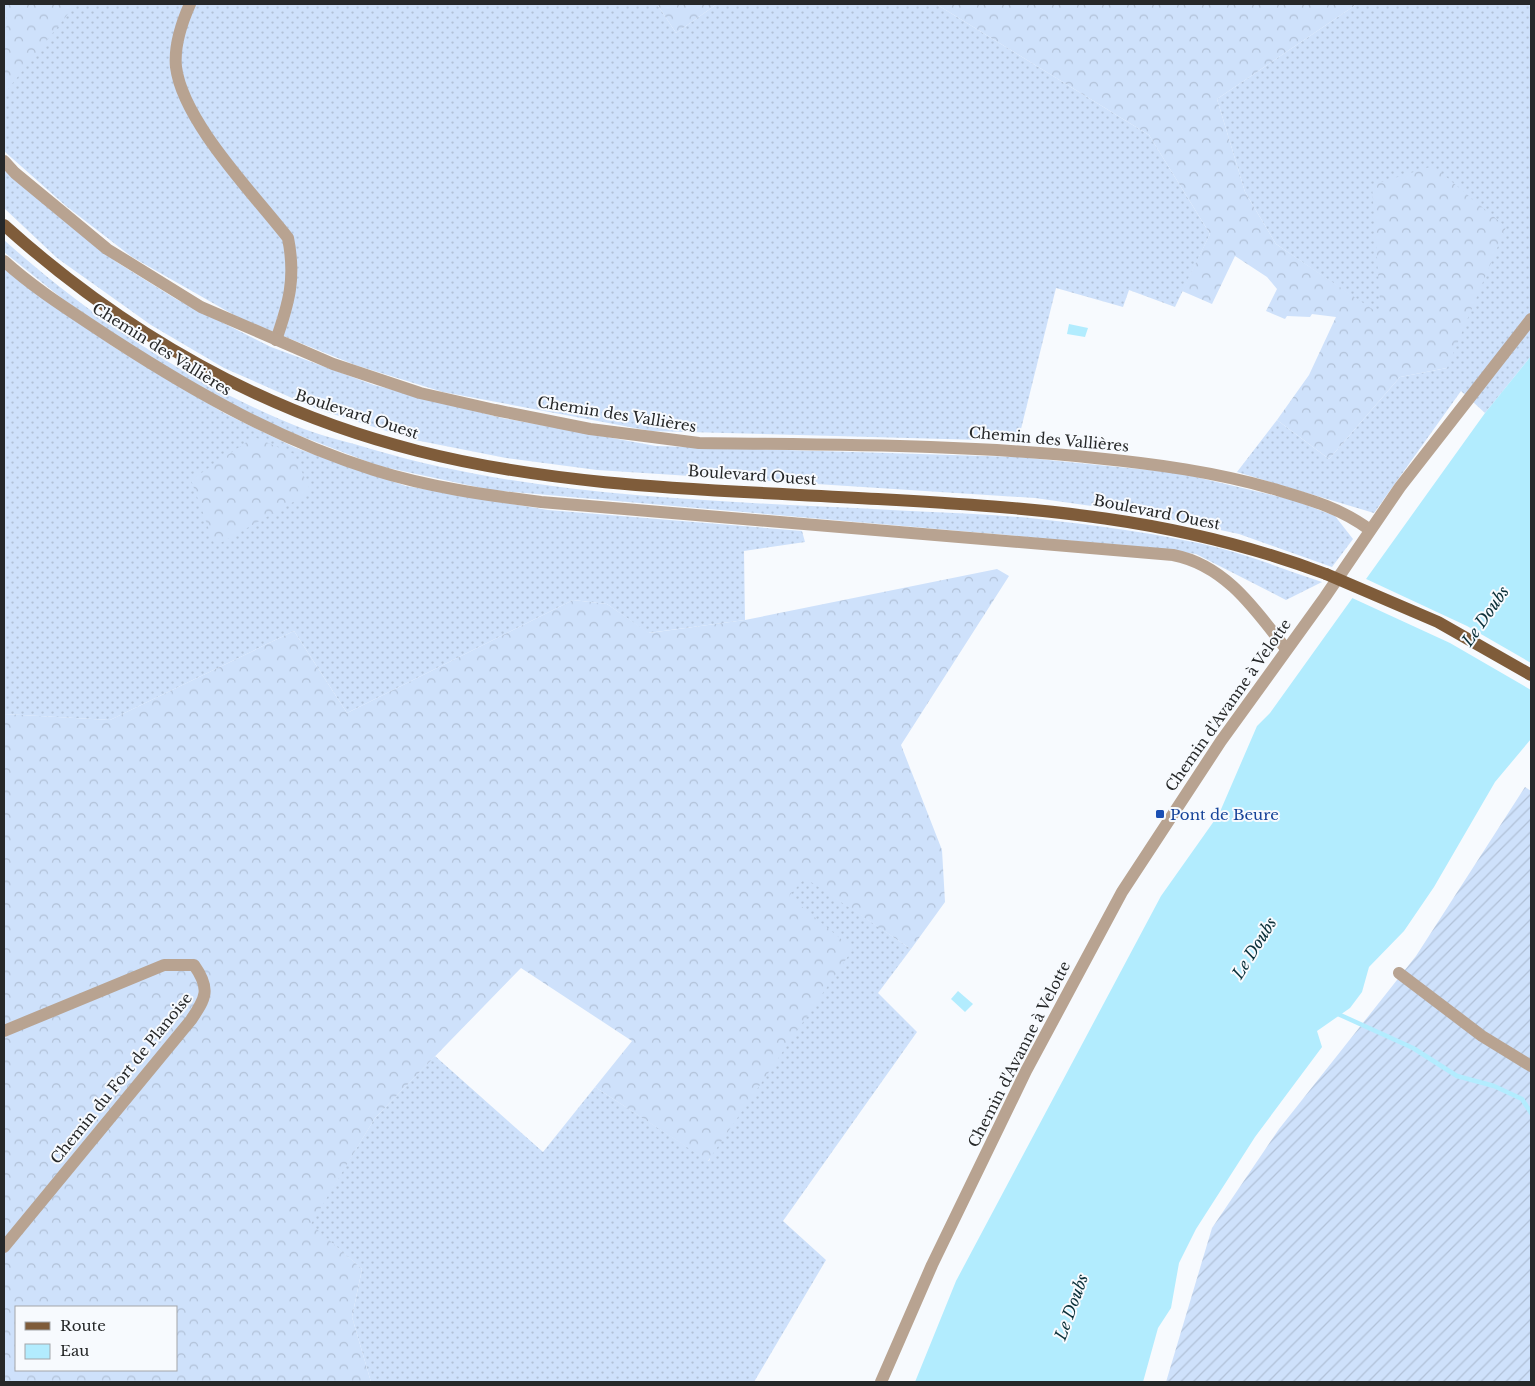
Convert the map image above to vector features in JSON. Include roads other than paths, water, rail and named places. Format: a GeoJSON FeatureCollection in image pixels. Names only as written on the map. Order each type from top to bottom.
{"type":"FeatureCollection","features":[{"type":"Feature","properties":{"kind":"main road","name":"Boulevard Ouest"},"geometry":{"type":"LineString","coordinates":[[4,225],[47,263],[87,294],[154,339],[219,377],[254,395],[319,421],[420,452],[502,468],[595,480],[1009,507],[1092,515],[1153,525],[1236,544],[1326,574],[1438,622],[1531,675]]}},
{"type":"Feature","properties":{"kind":"street"},"geometry":{"type":"LineString","coordinates":[[190,4],[177,45],[176,67],[182,89],[200,126],[288,238],[293,261],[292,285],[287,310],[276,340]]}},
{"type":"Feature","properties":{"kind":"street","name":"Chemin des Vallières"},"geometry":{"type":"LineString","coordinates":[[4,161],[15,174],[108,249],[201,306],[333,364],[420,392],[590,429],[700,443],[1022,450],[1160,465],[1243,480],[1323,504],[1350,517],[1370,530]]}},
{"type":"Feature","properties":{"kind":"street","name":"Chemin des Vallières"},"geometry":{"type":"LineString","coordinates":[[4,261],[84,320],[200,394],[277,432],[374,470],[452,489],[541,502],[1173,555],[1198,562],[1223,577],[1286,649]]}},
{"type":"Feature","properties":{"kind":"street","name":"Chemin d'Avanne à Velotte"},"geometry":{"type":"LineString","coordinates":[[881,1382],[932,1265],[1018,1088],[1108,916],[1156,838],[1237,716],[1431,446],[1531,319]]}},
{"type":"Feature","properties":{"kind":"street","name":"Chemin du Fort de Planoise"},"geometry":{"type":"LineString","coordinates":[[4,1031],[164,965],[194,965],[203,977],[205,1000],[191,1020],[4,1247]]}},
{"type":"Feature","properties":{"kind":"street"},"geometry":{"type":"LineString","coordinates":[[1399,973],[1482,1036],[1531,1066]]}},
{"type":"Feature","properties":{"kind":"water"},"geometry":{"type":"Polygon","coordinates":[[[1069,324],[1088,328],[1085,337],[1067,334],[1069,324]]]}},
{"type":"Feature","properties":{"kind":"water","name":"Le Doubs"},"geometry":{"type":"Polygon","coordinates":[[[1531,356],[1531,739],[1495,782],[1434,887],[1404,931],[1369,967],[1362,992],[1350,1008],[1317,1031],[1322,1047],[1255,1137],[1196,1229],[1179,1263],[1171,1308],[1158,1328],[1143,1382],[915,1382],[956,1281],[1161,896],[1219,814],[1257,726],[1270,713],[1485,413],[1531,356]]]}},
{"type":"Feature","properties":{"kind":"water"},"geometry":{"type":"Polygon","coordinates":[[[958,991],[973,1004],[965,1012],[951,999],[958,991]]]}},
{"type":"Feature","properties":{"kind":"waterway"},"geometry":{"type":"LineString","coordinates":[[1338,1014],[1413,1048],[1457,1076],[1494,1086],[1522,1099],[1531,1113]]}},
{"type":"Feature","properties":{"kind":"place","name":"Pont de Beure"},"geometry":{"type":"Point","coordinates":[1160,814]}}]}
